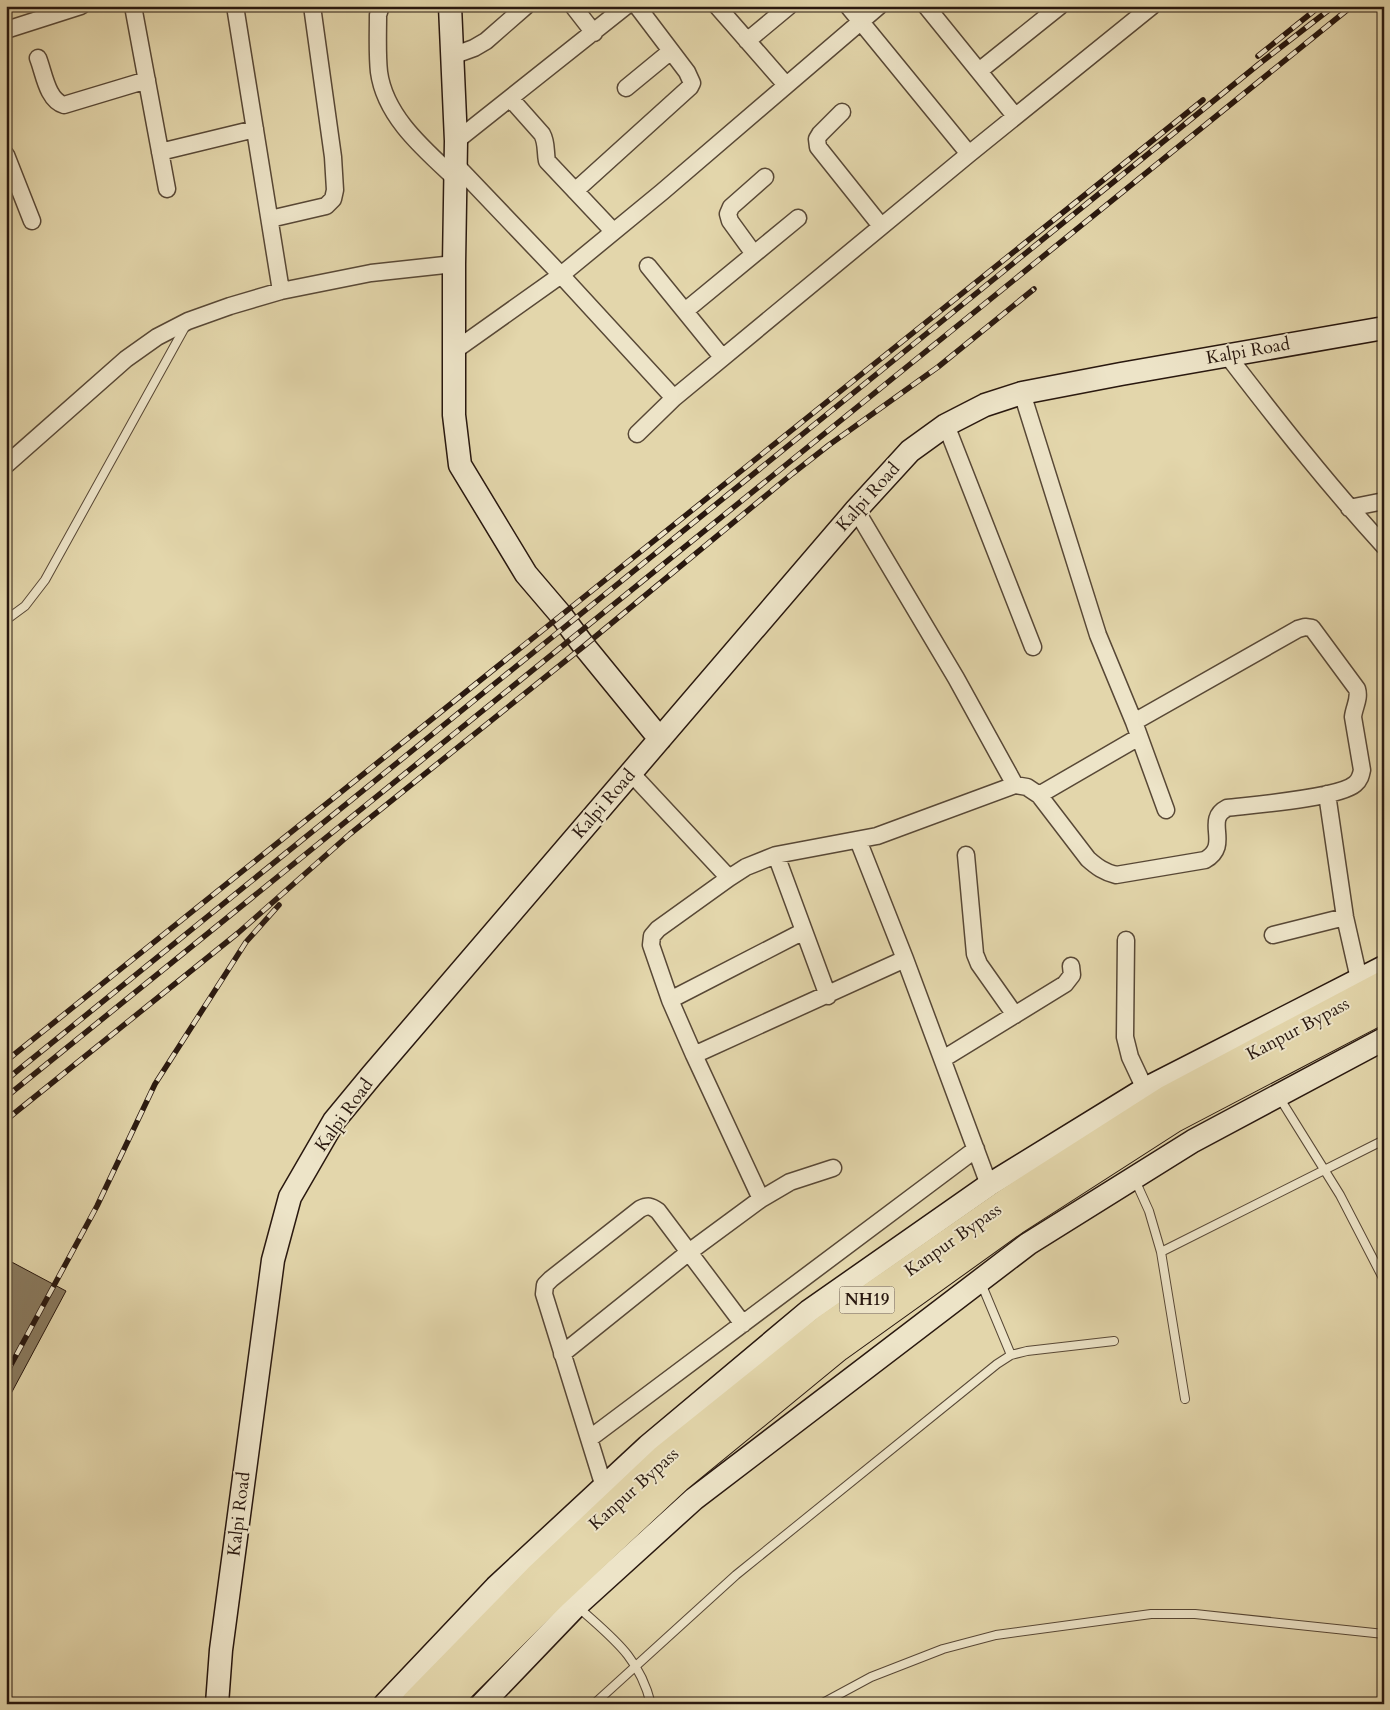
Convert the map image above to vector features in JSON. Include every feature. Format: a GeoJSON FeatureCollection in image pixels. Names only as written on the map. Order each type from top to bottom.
{"type":"FeatureCollection","features":[{"type":"Feature","properties":{"kind":"highway","name":"Kanpur Bypass"},"geometry":{"type":"LineString","coordinates":[[415,1704],[538,1578],[664,1460],[827,1328],[1005,1204],[1169,1099],[1371,982]]}},
{"type":"Feature","properties":{"kind":"highway","name":"Kanpur Bypass"},"geometry":{"type":"LineString","coordinates":[[444,1704],[552,1596],[677,1479],[838,1347],[1014,1221],[1174,1118],[1384,1008]]}},
{"type":"Feature","properties":{"kind":"main road"},"geometry":{"type":"LineString","coordinates":[[450,6],[456,142],[454,414],[460,466],[526,574],[660,739]]}},
{"type":"Feature","properties":{"kind":"main road","name":"Kalpi Road"},"geometry":{"type":"LineString","coordinates":[[217,1704],[222,1650],[273,1260],[290,1197],[334,1121],[856,510],[910,451],[946,425],[985,405],[1022,393],[1227,354],[1384,328]]}},
{"type":"Feature","properties":{"kind":"main road"},"geometry":{"type":"LineString","coordinates":[[385,1704],[496,1587],[648,1446],[809,1310],[990,1184],[1145,1089],[1371,982],[1384,967]]}},
{"type":"Feature","properties":{"kind":"main road"},"geometry":{"type":"LineString","coordinates":[[482,1704],[576,1606],[694,1499],[1028,1244],[1193,1140],[1384,1038]]}},
{"type":"Feature","properties":{"kind":"main road","name":"Kalpi Road"},"geometry":{"type":"LineString","coordinates":[[211,1704],[222,1650]]}},
{"type":"Feature","properties":{"kind":"street"},"geometry":{"type":"LineString","coordinates":[[6,30],[81,6]]}},
{"type":"Feature","properties":{"kind":"street"},"geometry":{"type":"LineString","coordinates":[[134,6],[167,189]]}},
{"type":"Feature","properties":{"kind":"street"},"geometry":{"type":"LineString","coordinates":[[235,6],[281,291]]}},
{"type":"Feature","properties":{"kind":"street"},"geometry":{"type":"LineString","coordinates":[[270,219],[326,206],[332,199],[335,190],[333,157],[312,6]]}},
{"type":"Feature","properties":{"kind":"street"},"geometry":{"type":"LineString","coordinates":[[381,6],[378,15],[379,73],[384,92],[393,110],[419,145],[456,172],[561,275],[674,398]]}},
{"type":"Feature","properties":{"kind":"street"},"geometry":{"type":"LineString","coordinates":[[452,56],[474,48],[486,40],[526,6]]}},
{"type":"Feature","properties":{"kind":"street"},"geometry":{"type":"LineString","coordinates":[[573,6],[594,33]]}},
{"type":"Feature","properties":{"kind":"street"},"geometry":{"type":"LineString","coordinates":[[456,142],[626,6]]}},
{"type":"Feature","properties":{"kind":"street"},"geometry":{"type":"LineString","coordinates":[[575,191],[690,87],[692,83],[691,78],[637,6]]}},
{"type":"Feature","properties":{"kind":"street"},"geometry":{"type":"LineString","coordinates":[[717,6],[786,85]]}},
{"type":"Feature","properties":{"kind":"street"},"geometry":{"type":"LineString","coordinates":[[747,41],[789,6]]}},
{"type":"Feature","properties":{"kind":"street"},"geometry":{"type":"LineString","coordinates":[[848,6],[969,154]]}},
{"type":"Feature","properties":{"kind":"street"},"geometry":{"type":"LineString","coordinates":[[454,351],[561,275],[662,192],[879,6]]}},
{"type":"Feature","properties":{"kind":"street"},"geometry":{"type":"LineString","coordinates":[[926,6],[1015,116]]}},
{"type":"Feature","properties":{"kind":"street"},"geometry":{"type":"LineString","coordinates":[[979,71],[1060,6]]}},
{"type":"Feature","properties":{"kind":"street"},"geometry":{"type":"LineString","coordinates":[[637,434],[674,398],[722,357],[1152,6]]}},
{"type":"Feature","properties":{"kind":"street"},"geometry":{"type":"LineString","coordinates":[[626,88],[671,51]]}},
{"type":"Feature","properties":{"kind":"street"},"geometry":{"type":"LineString","coordinates":[[38,58],[52,98],[57,103],[64,105],[147,80]]}},
{"type":"Feature","properties":{"kind":"street"},"geometry":{"type":"LineString","coordinates":[[510,99],[542,134],[545,140],[547,161],[613,231]]}},
{"type":"Feature","properties":{"kind":"street"},"geometry":{"type":"LineString","coordinates":[[842,112],[820,134],[817,139],[818,147],[881,226]]}},
{"type":"Feature","properties":{"kind":"street"},"geometry":{"type":"LineString","coordinates":[[160,152],[255,129]]}},
{"type":"Feature","properties":{"kind":"street"},"geometry":{"type":"LineString","coordinates":[[6,155],[32,221]]}},
{"type":"Feature","properties":{"kind":"street"},"geometry":{"type":"LineString","coordinates":[[754,254],[730,221],[728,214],[730,207],[764,177]]}},
{"type":"Feature","properties":{"kind":"street"},"geometry":{"type":"LineString","coordinates":[[685,311],[798,218]]}},
{"type":"Feature","properties":{"kind":"street"},"geometry":{"type":"LineString","coordinates":[[6,465],[126,359],[157,337],[188,321],[281,291],[371,273],[454,264]]}},
{"type":"Feature","properties":{"kind":"street"},"geometry":{"type":"LineString","coordinates":[[648,266],[722,357]]}},
{"type":"Feature","properties":{"kind":"street"},"geometry":{"type":"LineString","coordinates":[[1227,354],[1291,439],[1384,546]]}},
{"type":"Feature","properties":{"kind":"street"},"geometry":{"type":"LineString","coordinates":[[1022,393],[1098,635],[1137,730],[1166,810]]}},
{"type":"Feature","properties":{"kind":"street"},"geometry":{"type":"LineString","coordinates":[[946,425],[1033,646]]}},
{"type":"Feature","properties":{"kind":"street"},"geometry":{"type":"LineString","coordinates":[[1349,508],[1384,501]]}},
{"type":"Feature","properties":{"kind":"street"},"geometry":{"type":"LineString","coordinates":[[856,510],[956,678],[1015,785]]}},
{"type":"Feature","properties":{"kind":"street"},"geometry":{"type":"LineString","coordinates":[[761,1199],[670,1000],[652,945],[652,936],[658,929],[746,867],[776,855],[858,840],[896,830],[1015,785],[1027,787],[1039,795],[1088,859],[1096,867],[1106,872],[1116,875],[1206,860],[1218,848],[1217,816],[1221,811],[1227,808],[1327,794],[1347,789],[1356,783],[1362,770],[1353,717],[1359,695],[1353,682],[1312,628],[1298,629],[1137,730],[1039,795]]}},
{"type":"Feature","properties":{"kind":"street"},"geometry":{"type":"LineString","coordinates":[[631,773],[729,878]]}},
{"type":"Feature","properties":{"kind":"street"},"geometry":{"type":"LineString","coordinates":[[1327,794],[1345,917],[1371,982]]}},
{"type":"Feature","properties":{"kind":"street"},"geometry":{"type":"LineString","coordinates":[[858,840],[906,960],[990,1184]]}},
{"type":"Feature","properties":{"kind":"street"},"geometry":{"type":"LineString","coordinates":[[776,855],[828,996]]}},
{"type":"Feature","properties":{"kind":"street"},"geometry":{"type":"LineString","coordinates":[[966,855],[975,954],[979,964],[1015,1015]]}},
{"type":"Feature","properties":{"kind":"street"},"geometry":{"type":"LineString","coordinates":[[1273,935],[1345,917]]}},
{"type":"Feature","properties":{"kind":"street"},"geometry":{"type":"LineString","coordinates":[[670,1000],[804,931]]}},
{"type":"Feature","properties":{"kind":"street"},"geometry":{"type":"LineString","coordinates":[[1126,940],[1125,1036],[1130,1056],[1145,1089]]}},
{"type":"Feature","properties":{"kind":"street"},"geometry":{"type":"LineString","coordinates":[[694,1055],[906,960]]}},
{"type":"Feature","properties":{"kind":"street"},"geometry":{"type":"LineString","coordinates":[[943,1059],[1065,984],[1072,975],[1072,966]]}},
{"type":"Feature","properties":{"kind":"street"},"geometry":{"type":"LineString","coordinates":[[589,1439],[976,1149]]}},
{"type":"Feature","properties":{"kind":"street"},"geometry":{"type":"LineString","coordinates":[[562,1354],[689,1252],[761,1199],[790,1182],[833,1168]]}},
{"type":"Feature","properties":{"kind":"street"},"geometry":{"type":"LineString","coordinates":[[604,1487],[544,1294],[545,1285],[647,1206],[658,1211],[743,1324]]}},
{"type":"Feature","properties":{"kind":"lane"},"geometry":{"type":"LineString","coordinates":[[6,620],[25,606],[45,580],[188,321]]}},
{"type":"Feature","properties":{"kind":"lane"},"geometry":{"type":"LineString","coordinates":[[1278,1095],[1325,1169],[1384,1280]]}},
{"type":"Feature","properties":{"kind":"lane"},"geometry":{"type":"LineString","coordinates":[[1160,1252],[1384,1140]]}},
{"type":"Feature","properties":{"kind":"lane"},"geometry":{"type":"LineString","coordinates":[[1134,1178],[1149,1211],[1160,1252],[1185,1399]]}},
{"type":"Feature","properties":{"kind":"lane"},"geometry":{"type":"LineString","coordinates":[[980,1281],[1011,1355]]}},
{"type":"Feature","properties":{"kind":"lane"},"geometry":{"type":"LineString","coordinates":[[594,1704],[736,1574],[997,1364],[1011,1355],[1027,1351],[1114,1341]]}},
{"type":"Feature","properties":{"kind":"lane"},"geometry":{"type":"LineString","coordinates":[[576,1606],[616,1642],[636,1665],[652,1704]]}},
{"type":"Feature","properties":{"kind":"lane"},"geometry":{"type":"LineString","coordinates":[[821,1704],[871,1677],[943,1648],[996,1635],[1151,1614],[1195,1614],[1384,1634]]}},
{"type":"Feature","properties":{"kind":"building"},"geometry":{"type":"Polygon","coordinates":[[[6,1259],[66,1291],[6,1403],[6,1259]]]}},
{"type":"Feature","properties":{"kind":"railway"},"geometry":{"type":"LineString","coordinates":[[1258,56],[1320,6]]}},
{"type":"Feature","properties":{"kind":"railway"},"geometry":{"type":"LineString","coordinates":[[6,1080],[1259,64],[1334,6]]}},
{"type":"Feature","properties":{"kind":"railway"},"geometry":{"type":"LineString","coordinates":[[6,1097],[1352,6]]}},
{"type":"Feature","properties":{"kind":"railway"},"geometry":{"type":"LineString","coordinates":[[6,1061],[1203,100]]}},
{"type":"Feature","properties":{"kind":"railway"},"geometry":{"type":"LineString","coordinates":[[6,1120],[238,933],[350,834],[584,646],[792,474],[829,445],[938,367],[1034,289]]}},
{"type":"Feature","properties":{"kind":"railway"},"geometry":{"type":"LineString","coordinates":[[6,1374],[97,1206],[155,1084],[246,942],[279,905]]}}]}
